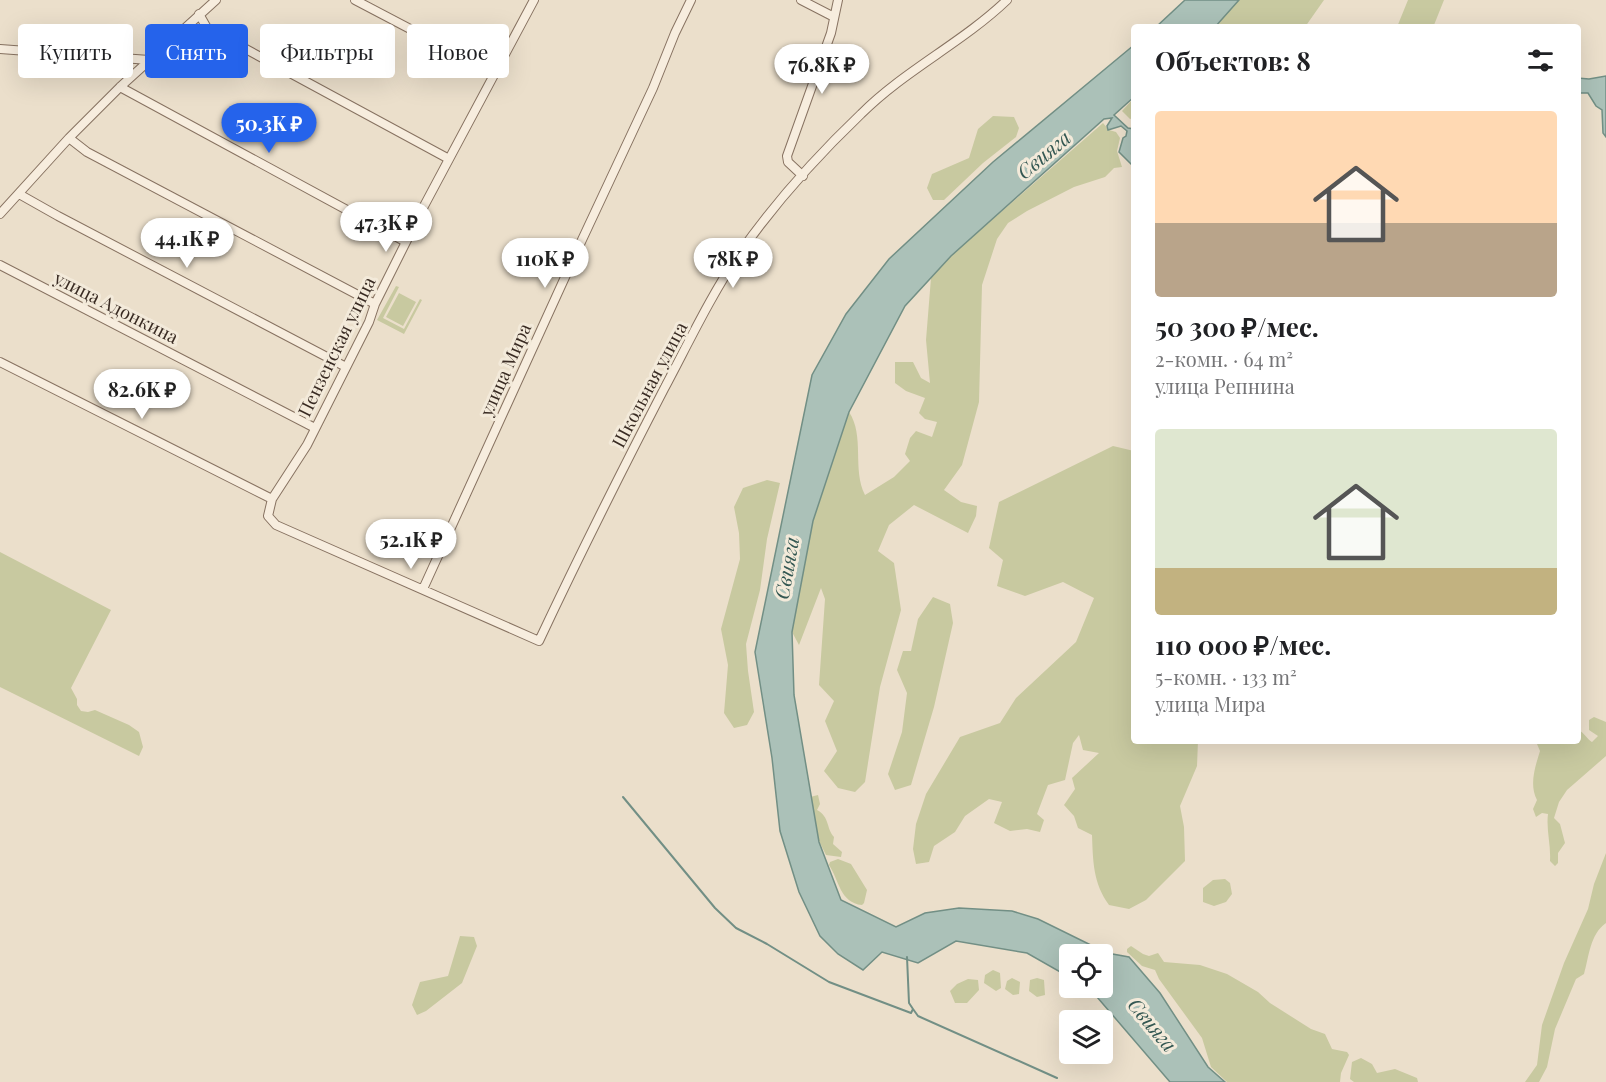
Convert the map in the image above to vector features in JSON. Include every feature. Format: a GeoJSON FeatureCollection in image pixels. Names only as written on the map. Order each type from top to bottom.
{"type":"FeatureCollection","features":[{"type":"Feature","properties":{"kind":"street"},"geometry":{"type":"LineString","coordinates":[[189,24],[216,0]]}},
{"type":"Feature","properties":{"kind":"street"},"geometry":{"type":"LineString","coordinates":[[355,0],[407,27]]}},
{"type":"Feature","properties":{"kind":"street","name":"Пензенская улица"},"geometry":{"type":"LineString","coordinates":[[509,46],[534,0]]}},
{"type":"Feature","properties":{"kind":"street","name":"улица Мира"},"geometry":{"type":"LineString","coordinates":[[423,589],[580,242],[653,88],[691,0]]}},
{"type":"Feature","properties":{"kind":"street"},"geometry":{"type":"LineString","coordinates":[[801,0],[834,17]]}},
{"type":"Feature","properties":{"kind":"street"},"geometry":{"type":"LineString","coordinates":[[803,176],[788,162],[787,156],[831,33],[838,0]]}},
{"type":"Feature","properties":{"kind":"street","name":"Школьная улица"},"geometry":{"type":"LineString","coordinates":[[423,589],[539,640],[607,498],[718,287],[754,234],[778,203],[861,113],[891,87],[992,15],[1007,0]]}},
{"type":"Feature","properties":{"kind":"street"},"geometry":{"type":"LineString","coordinates":[[199,15],[207,28],[449,159]]}},
{"type":"Feature","properties":{"kind":"street"},"geometry":{"type":"LineString","coordinates":[[0,49],[145,60]]}},
{"type":"Feature","properties":{"kind":"street"},"geometry":{"type":"LineString","coordinates":[[0,213],[69,138],[145,64]]}},
{"type":"Feature","properties":{"kind":"street","name":"Пензенская улица"},"geometry":{"type":"LineString","coordinates":[[423,589],[276,525],[268,516],[272,499],[307,445],[369,322],[375,304],[406,242],[491,78]]}},
{"type":"Feature","properties":{"kind":"street"},"geometry":{"type":"LineString","coordinates":[[120,87],[406,242]]}},
{"type":"Feature","properties":{"kind":"street"},"geometry":{"type":"LineString","coordinates":[[69,138],[87,152],[375,304]]}},
{"type":"Feature","properties":{"kind":"street"},"geometry":{"type":"LineString","coordinates":[[19,194],[346,367]]}},
{"type":"Feature","properties":{"kind":"street","name":"улица Адонкина"},"geometry":{"type":"LineString","coordinates":[[0,265],[315,428]]}},
{"type":"Feature","properties":{"kind":"street"},"geometry":{"type":"LineString","coordinates":[[0,362],[272,499]]}},
{"type":"Feature","properties":{"kind":"green space"},"geometry":{"type":"Polygon","coordinates":[[[1233,0],[1324,0],[1307,24],[1209,24],[1233,0]]]}},
{"type":"Feature","properties":{"kind":"green space"},"geometry":{"type":"Polygon","coordinates":[[[1408,0],[1444,0],[1434,24],[1398,24],[1408,0]]]}},
{"type":"Feature","properties":{"kind":"green space"},"geometry":{"type":"Polygon","coordinates":[[[1131,101],[1131,119],[1122,111],[1131,101]]]}},
{"type":"Feature","properties":{"kind":"green space"},"geometry":{"type":"Polygon","coordinates":[[[993,116],[1014,117],[1019,128],[1016,137],[983,163],[944,200],[933,200],[927,188],[932,174],[969,158],[978,129],[993,116]]]}},
{"type":"Feature","properties":{"kind":"green space"},"geometry":{"type":"Polygon","coordinates":[[[1103,123],[1109,130],[1116,132],[1120,138],[1117,151],[1122,167],[1114,168],[1105,177],[1074,187],[1027,211],[1008,223],[997,239],[982,285],[979,402],[962,465],[944,490],[961,502],[977,506],[976,516],[968,533],[914,505],[889,525],[878,551],[894,563],[901,610],[880,687],[865,782],[855,792],[838,788],[824,771],[837,751],[825,721],[834,701],[819,685],[825,599],[821,588],[799,645],[792,632],[813,521],[849,412],[856,431],[859,474],[865,495],[894,477],[910,461],[905,454],[910,438],[916,431],[932,437],[937,422],[925,419],[919,413],[925,398],[906,391],[895,383],[895,362],[913,362],[921,378],[930,383],[926,340],[931,278],[951,256],[1103,123]]]}},
{"type":"Feature","properties":{"kind":"green space"},"geometry":{"type":"Polygon","coordinates":[[[396,286],[399,287],[383,318],[404,329],[420,299],[422,300],[404,334],[377,320],[396,286]]]}},
{"type":"Feature","properties":{"kind":"green space"},"geometry":{"type":"Polygon","coordinates":[[[399,293],[416,302],[403,326],[386,317],[399,293]]]}},
{"type":"Feature","properties":{"kind":"green space"},"geometry":{"type":"Polygon","coordinates":[[[1113,446],[1131,450],[1131,744],[1198,744],[1197,766],[1180,806],[1184,827],[1185,861],[1146,900],[1129,909],[1109,905],[1104,897],[1095,872],[1092,835],[1078,828],[1074,816],[1064,805],[1075,789],[1072,778],[1099,753],[1083,750],[1079,735],[1073,743],[1065,780],[1048,785],[1037,814],[1044,820],[1040,832],[1027,829],[1010,831],[994,823],[1002,802],[989,799],[965,816],[955,832],[934,846],[929,862],[916,864],[913,849],[916,824],[926,794],[960,737],[1000,723],[1016,698],[1076,642],[1094,598],[1063,582],[1025,596],[997,586],[1003,560],[989,548],[999,502],[1113,446]]]}},
{"type":"Feature","properties":{"kind":"green space"},"geometry":{"type":"Polygon","coordinates":[[[767,480],[780,483],[767,539],[760,590],[746,644],[754,712],[747,725],[734,728],[724,713],[728,665],[721,629],[740,559],[739,533],[734,507],[743,488],[767,480]]]}},
{"type":"Feature","properties":{"kind":"green space"},"geometry":{"type":"Polygon","coordinates":[[[0,552],[111,610],[71,688],[81,711],[95,710],[139,732],[143,747],[139,756],[0,687],[0,552]]]}},
{"type":"Feature","properties":{"kind":"green space"},"geometry":{"type":"Polygon","coordinates":[[[933,597],[950,604],[953,623],[934,707],[911,785],[895,790],[888,774],[902,732],[907,693],[897,670],[903,651],[911,651],[918,619],[933,597]]]}},
{"type":"Feature","properties":{"kind":"green space"},"geometry":{"type":"Polygon","coordinates":[[[1594,717],[1606,722],[1606,756],[1567,790],[1559,802],[1554,818],[1560,824],[1565,843],[1558,853],[1558,863],[1555,866],[1550,861],[1548,814],[1542,813],[1536,817],[1533,809],[1537,800],[1533,788],[1540,751],[1537,744],[1581,744],[1581,732],[1592,742],[1598,736],[1589,730],[1589,720],[1594,717]]]}},
{"type":"Feature","properties":{"kind":"green space"},"geometry":{"type":"Polygon","coordinates":[[[818,795],[820,804],[817,810],[826,819],[834,837],[833,844],[842,852],[841,857],[826,855],[813,829],[810,797],[818,795]]]}},
{"type":"Feature","properties":{"kind":"green space"},"geometry":{"type":"Polygon","coordinates":[[[1606,853],[1606,923],[1593,939],[1584,974],[1576,979],[1555,1029],[1547,1067],[1539,1082],[1525,1082],[1537,1065],[1542,1025],[1564,963],[1588,909],[1594,884],[1606,853]]]}},
{"type":"Feature","properties":{"kind":"green space"},"geometry":{"type":"Polygon","coordinates":[[[838,859],[851,864],[867,890],[862,905],[849,900],[841,890],[829,865],[830,862],[838,859]]]}},
{"type":"Feature","properties":{"kind":"green space"},"geometry":{"type":"Polygon","coordinates":[[[1225,879],[1230,883],[1232,894],[1226,902],[1214,906],[1203,902],[1203,888],[1213,880],[1225,879]]]}},
{"type":"Feature","properties":{"kind":"green space"},"geometry":{"type":"Polygon","coordinates":[[[460,936],[474,937],[477,946],[462,983],[426,1011],[417,1015],[412,1005],[420,982],[448,976],[460,936]]]}},
{"type":"Feature","properties":{"kind":"green space"},"geometry":{"type":"Polygon","coordinates":[[[1131,946],[1149,956],[1158,953],[1164,962],[1200,965],[1227,974],[1258,992],[1270,1003],[1311,1029],[1325,1034],[1332,1049],[1347,1052],[1349,1055],[1341,1073],[1340,1082],[1227,1082],[1211,1067],[1202,1038],[1159,979],[1155,970],[1142,966],[1127,952],[1131,946]]]}},
{"type":"Feature","properties":{"kind":"green space"},"geometry":{"type":"Polygon","coordinates":[[[993,970],[1000,973],[1001,988],[996,991],[984,983],[985,975],[993,970]]]}},
{"type":"Feature","properties":{"kind":"green space"},"geometry":{"type":"Polygon","coordinates":[[[1012,978],[1020,982],[1019,994],[1013,995],[1005,989],[1007,981],[1012,978]]]}},
{"type":"Feature","properties":{"kind":"green space"},"geometry":{"type":"Polygon","coordinates":[[[1037,978],[1044,980],[1045,995],[1037,997],[1029,991],[1030,980],[1037,978]]]}},
{"type":"Feature","properties":{"kind":"green space"},"geometry":{"type":"Polygon","coordinates":[[[968,979],[978,980],[979,990],[967,1003],[955,1003],[950,991],[957,984],[968,979]]]}},
{"type":"Feature","properties":{"kind":"green space"},"geometry":{"type":"Polygon","coordinates":[[[1361,1058],[1372,1064],[1377,1073],[1395,1069],[1417,1078],[1418,1082],[1354,1082],[1350,1079],[1352,1062],[1361,1058]]]}},
{"type":"Feature","properties":{"kind":"water"},"geometry":{"type":"Polygon","coordinates":[[[1185,0],[1239,0],[1218,24],[1159,24],[1185,0]]]}},
{"type":"Feature","properties":{"kind":"water","name":"Свияга"},"geometry":{"type":"Polygon","coordinates":[[[1131,47],[1131,100],[1114,115],[1131,128],[1131,164],[1119,152],[1127,131],[1121,126],[1108,130],[1107,126],[1112,118],[1104,119],[951,256],[905,306],[849,412],[813,521],[792,632],[794,695],[819,842],[841,900],[896,927],[925,913],[959,908],[1012,911],[1038,919],[1089,944],[1059,944],[1059,971],[1027,953],[956,941],[918,963],[882,952],[863,970],[838,954],[820,936],[799,892],[780,831],[772,758],[755,652],[812,375],[846,314],[889,259],[993,162],[1131,47]]]}},
{"type":"Feature","properties":{"kind":"water"},"geometry":{"type":"Polygon","coordinates":[[[1606,76],[1606,137],[1603,133],[1602,110],[1596,106],[1588,93],[1581,93],[1581,78],[1606,76]]]}},
{"type":"Feature","properties":{"kind":"water","name":"Свияга"},"geometry":{"type":"Polygon","coordinates":[[[1113,954],[1129,957],[1160,993],[1208,1067],[1225,1082],[1170,1082],[1113,1016],[1113,1010],[1108,1010],[1098,998],[1113,998],[1113,954]]]}},
{"type":"Feature","properties":{"kind":"waterway"},"geometry":{"type":"LineString","coordinates":[[623,797],[715,908],[736,928],[829,982],[911,1013],[913,1009],[909,1003],[907,957]]}},
{"type":"Feature","properties":{"kind":"waterway"},"geometry":{"type":"LineString","coordinates":[[913,1009],[918,1016],[1057,1078]]}}]}
